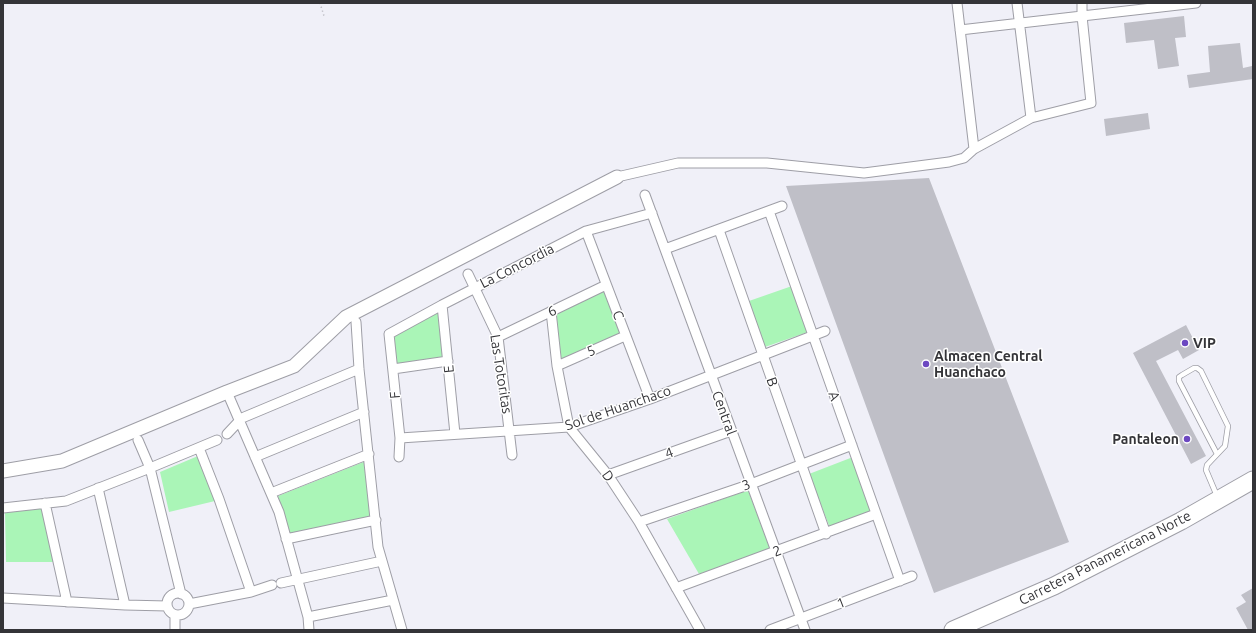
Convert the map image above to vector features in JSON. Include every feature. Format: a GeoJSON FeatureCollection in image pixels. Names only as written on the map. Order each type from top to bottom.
{"type":"FeatureCollection","features":[{"type":"Feature","properties":{"kind":"highway","name":"Carretera Panamericana Norte"},"geometry":{"type":"LineString","coordinates":[[953,630],[1054,586],[1181,521],[1253,480]]}},
{"type":"Feature","properties":{"kind":"street"},"geometry":{"type":"LineString","coordinates":[[957,3],[974,149]]}},
{"type":"Feature","properties":{"kind":"street"},"geometry":{"type":"LineString","coordinates":[[1017,3],[1031,118]]}},
{"type":"Feature","properties":{"kind":"street"},"geometry":{"type":"LineString","coordinates":[[3,471],[62,461],[227,392],[294,366],[346,317],[617,177],[678,163],[766,164],[864,173],[949,162],[964,158],[974,149],[1031,118],[1091,103],[1082,3]]}},
{"type":"Feature","properties":{"kind":"street"},"geometry":{"type":"LineString","coordinates":[[960,30],[1196,3]]}},
{"type":"Feature","properties":{"kind":"street","name":"Central"},"geometry":{"type":"LineString","coordinates":[[645,195],[805,630]]}},
{"type":"Feature","properties":{"kind":"street"},"geometry":{"type":"LineString","coordinates":[[665,249],[782,206]]}},
{"type":"Feature","properties":{"kind":"street","name":"A"},"geometry":{"type":"LineString","coordinates":[[769,211],[900,581]]}},
{"type":"Feature","properties":{"kind":"street","name":"La Concordia"},"geometry":{"type":"LineString","coordinates":[[389,334],[586,231],[652,213]]}},
{"type":"Feature","properties":{"kind":"street","name":"B"},"geometry":{"type":"LineString","coordinates":[[719,230],[826,534]]}},
{"type":"Feature","properties":{"kind":"street","name":"C"},"geometry":{"type":"LineString","coordinates":[[586,231],[650,399]]}},
{"type":"Feature","properties":{"kind":"street","name":"Las Totoritas"},"geometry":{"type":"LineString","coordinates":[[468,274],[498,337],[512,455]]}},
{"type":"Feature","properties":{"kind":"street","name":"6"},"geometry":{"type":"LineString","coordinates":[[498,337],[606,285]]}},
{"type":"Feature","properties":{"kind":"street","name":"E"},"geometry":{"type":"LineString","coordinates":[[442,305],[455,434]]}},
{"type":"Feature","properties":{"kind":"street","name":"D"},"geometry":{"type":"LineString","coordinates":[[551,311],[556,366],[569,427],[608,475],[639,522],[700,630]]}},
{"type":"Feature","properties":{"kind":"street"},"geometry":{"type":"LineString","coordinates":[[356,322],[359,369],[378,547],[402,630]]}},
{"type":"Feature","properties":{"kind":"street","name":"Sol de Huanchaco"},"geometry":{"type":"LineString","coordinates":[[400,438],[569,427],[650,399],[825,331]]}},
{"type":"Feature","properties":{"kind":"street","name":"F"},"geometry":{"type":"LineString","coordinates":[[389,334],[400,438],[400,457]]}},
{"type":"Feature","properties":{"kind":"street","name":"5"},"geometry":{"type":"LineString","coordinates":[[556,366],[625,336]]}},
{"type":"Feature","properties":{"kind":"street"},"geometry":{"type":"LineString","coordinates":[[393,369],[448,361]]}},
{"type":"Feature","properties":{"kind":"street"},"geometry":{"type":"LineString","coordinates":[[227,434],[242,418],[359,369]]}},
{"type":"Feature","properties":{"kind":"street"},"geometry":{"type":"LineString","coordinates":[[227,392],[279,512],[308,617],[309,630]]}},
{"type":"Feature","properties":{"kind":"street"},"geometry":{"type":"LineString","coordinates":[[255,457],[364,412]]}},
{"type":"Feature","properties":{"kind":"street","name":"4"},"geometry":{"type":"LineString","coordinates":[[608,475],[731,431]]}},
{"type":"Feature","properties":{"kind":"street"},"geometry":{"type":"LineString","coordinates":[[138,440],[150,468],[181,594]]}},
{"type":"Feature","properties":{"kind":"street"},"geometry":{"type":"LineString","coordinates":[[3,508],[66,500],[150,468],[217,440]]}},
{"type":"Feature","properties":{"kind":"street","name":"3"},"geometry":{"type":"LineString","coordinates":[[639,522],[751,484],[852,445]]}},
{"type":"Feature","properties":{"kind":"street"},"geometry":{"type":"LineString","coordinates":[[199,448],[219,499],[251,592]]}},
{"type":"Feature","properties":{"kind":"street"},"geometry":{"type":"LineString","coordinates":[[271,493],[369,454]]}},
{"type":"Feature","properties":{"kind":"street"},"geometry":{"type":"LineString","coordinates":[[98,488],[125,605]]}},
{"type":"Feature","properties":{"kind":"street"},"geometry":{"type":"LineString","coordinates":[[45,503],[67,602]]}},
{"type":"Feature","properties":{"kind":"street","name":"2"},"geometry":{"type":"LineString","coordinates":[[676,588],[826,534],[876,514]]}},
{"type":"Feature","properties":{"kind":"street"},"geometry":{"type":"LineString","coordinates":[[286,539],[376,520]]}},
{"type":"Feature","properties":{"kind":"street"},"geometry":{"type":"LineString","coordinates":[[189,604],[251,592],[297,578],[382,561]]}},
{"type":"Feature","properties":{"kind":"street","name":"1"},"geometry":{"type":"LineString","coordinates":[[770,630],[912,576]]}},
{"type":"Feature","properties":{"kind":"street"},"geometry":{"type":"LineString","coordinates":[[177,593],[187,598],[189,604],[186,612],[179,616],[171,613],[167,606],[167,602],[171,596],[177,593]]}},
{"type":"Feature","properties":{"kind":"street"},"geometry":{"type":"LineString","coordinates":[[3,598],[167,606]]}},
{"type":"Feature","properties":{"kind":"street"},"geometry":{"type":"LineString","coordinates":[[308,617],[393,600]]}},
{"type":"Feature","properties":{"kind":"street"},"geometry":{"type":"LineString","coordinates":[[175,615],[175,630]]}},
{"type":"Feature","properties":{"kind":"lane"},"geometry":{"type":"LineString","coordinates":[[1217,454],[1179,381],[1179,377],[1182,374],[1194,368],[1201,371],[1228,426],[1225,446],[1217,454],[1207,464],[1206,470],[1219,499]]}},
{"type":"Feature","properties":{"kind":"path"},"geometry":{"type":"LineString","coordinates":[[320,3],[324,16]]}},
{"type":"Feature","properties":{"kind":"green space"},"geometry":{"type":"Polygon","coordinates":[[[792,286],[808,332],[765,347],[749,301],[792,286]]]}},
{"type":"Feature","properties":{"kind":"green space"},"geometry":{"type":"Polygon","coordinates":[[[605,287],[622,334],[559,360],[554,312],[605,287]]]}},
{"type":"Feature","properties":{"kind":"green space"},"geometry":{"type":"Polygon","coordinates":[[[439,309],[445,359],[396,365],[394,334],[439,309]]]}},
{"type":"Feature","properties":{"kind":"green space"},"geometry":{"type":"Polygon","coordinates":[[[198,456],[215,501],[169,512],[160,472],[198,456]]]}},
{"type":"Feature","properties":{"kind":"green space"},"geometry":{"type":"Polygon","coordinates":[[[853,457],[874,513],[830,528],[809,474],[853,457]]]}},
{"type":"Feature","properties":{"kind":"green space"},"geometry":{"type":"Polygon","coordinates":[[[366,461],[371,517],[290,533],[278,496],[366,461]]]}},
{"type":"Feature","properties":{"kind":"green space"},"geometry":{"type":"Polygon","coordinates":[[[748,490],[770,549],[699,574],[667,519],[748,490]]]}},
{"type":"Feature","properties":{"kind":"green space"},"geometry":{"type":"Polygon","coordinates":[[[43,508],[55,562],[6,562],[5,511],[43,508]]]}},
{"type":"Feature","properties":{"kind":"building"},"geometry":{"type":"Polygon","coordinates":[[[1184,16],[1186,37],[1175,38],[1179,66],[1158,69],[1154,40],[1126,43],[1124,23],[1184,16]]]}},
{"type":"Feature","properties":{"kind":"building"},"geometry":{"type":"Polygon","coordinates":[[[1240,43],[1243,68],[1252,66],[1253,79],[1189,88],[1187,75],[1210,72],[1208,46],[1240,43]]]}},
{"type":"Feature","properties":{"kind":"building"},"geometry":{"type":"Polygon","coordinates":[[[1148,113],[1150,129],[1106,136],[1104,119],[1148,113]]]}},
{"type":"Feature","properties":{"kind":"building","name":"Almacen Central Huanchaco"},"geometry":{"type":"Polygon","coordinates":[[[929,178],[1069,542],[934,593],[786,186],[929,178]]]}},
{"type":"Feature","properties":{"kind":"building"},"geometry":{"type":"Polygon","coordinates":[[[1186,325],[1199,350],[1183,359],[1178,350],[1156,361],[1206,456],[1191,464],[1133,353],[1186,325]]]}},
{"type":"Feature","properties":{"kind":"building"},"geometry":{"type":"Polygon","coordinates":[[[1253,588],[1253,630],[1248,630],[1236,608],[1246,602],[1241,595],[1253,588]]]}},
{"type":"Feature","properties":{"kind":"place","name":"VIP"},"geometry":{"type":"Point","coordinates":[1185,343]}},
{"type":"Feature","properties":{"kind":"place","name":"Almacen Central Huanchaco"},"geometry":{"type":"Point","coordinates":[926,364]}},
{"type":"Feature","properties":{"kind":"place","name":"Pantaleon"},"geometry":{"type":"Point","coordinates":[1187,439]}}]}
